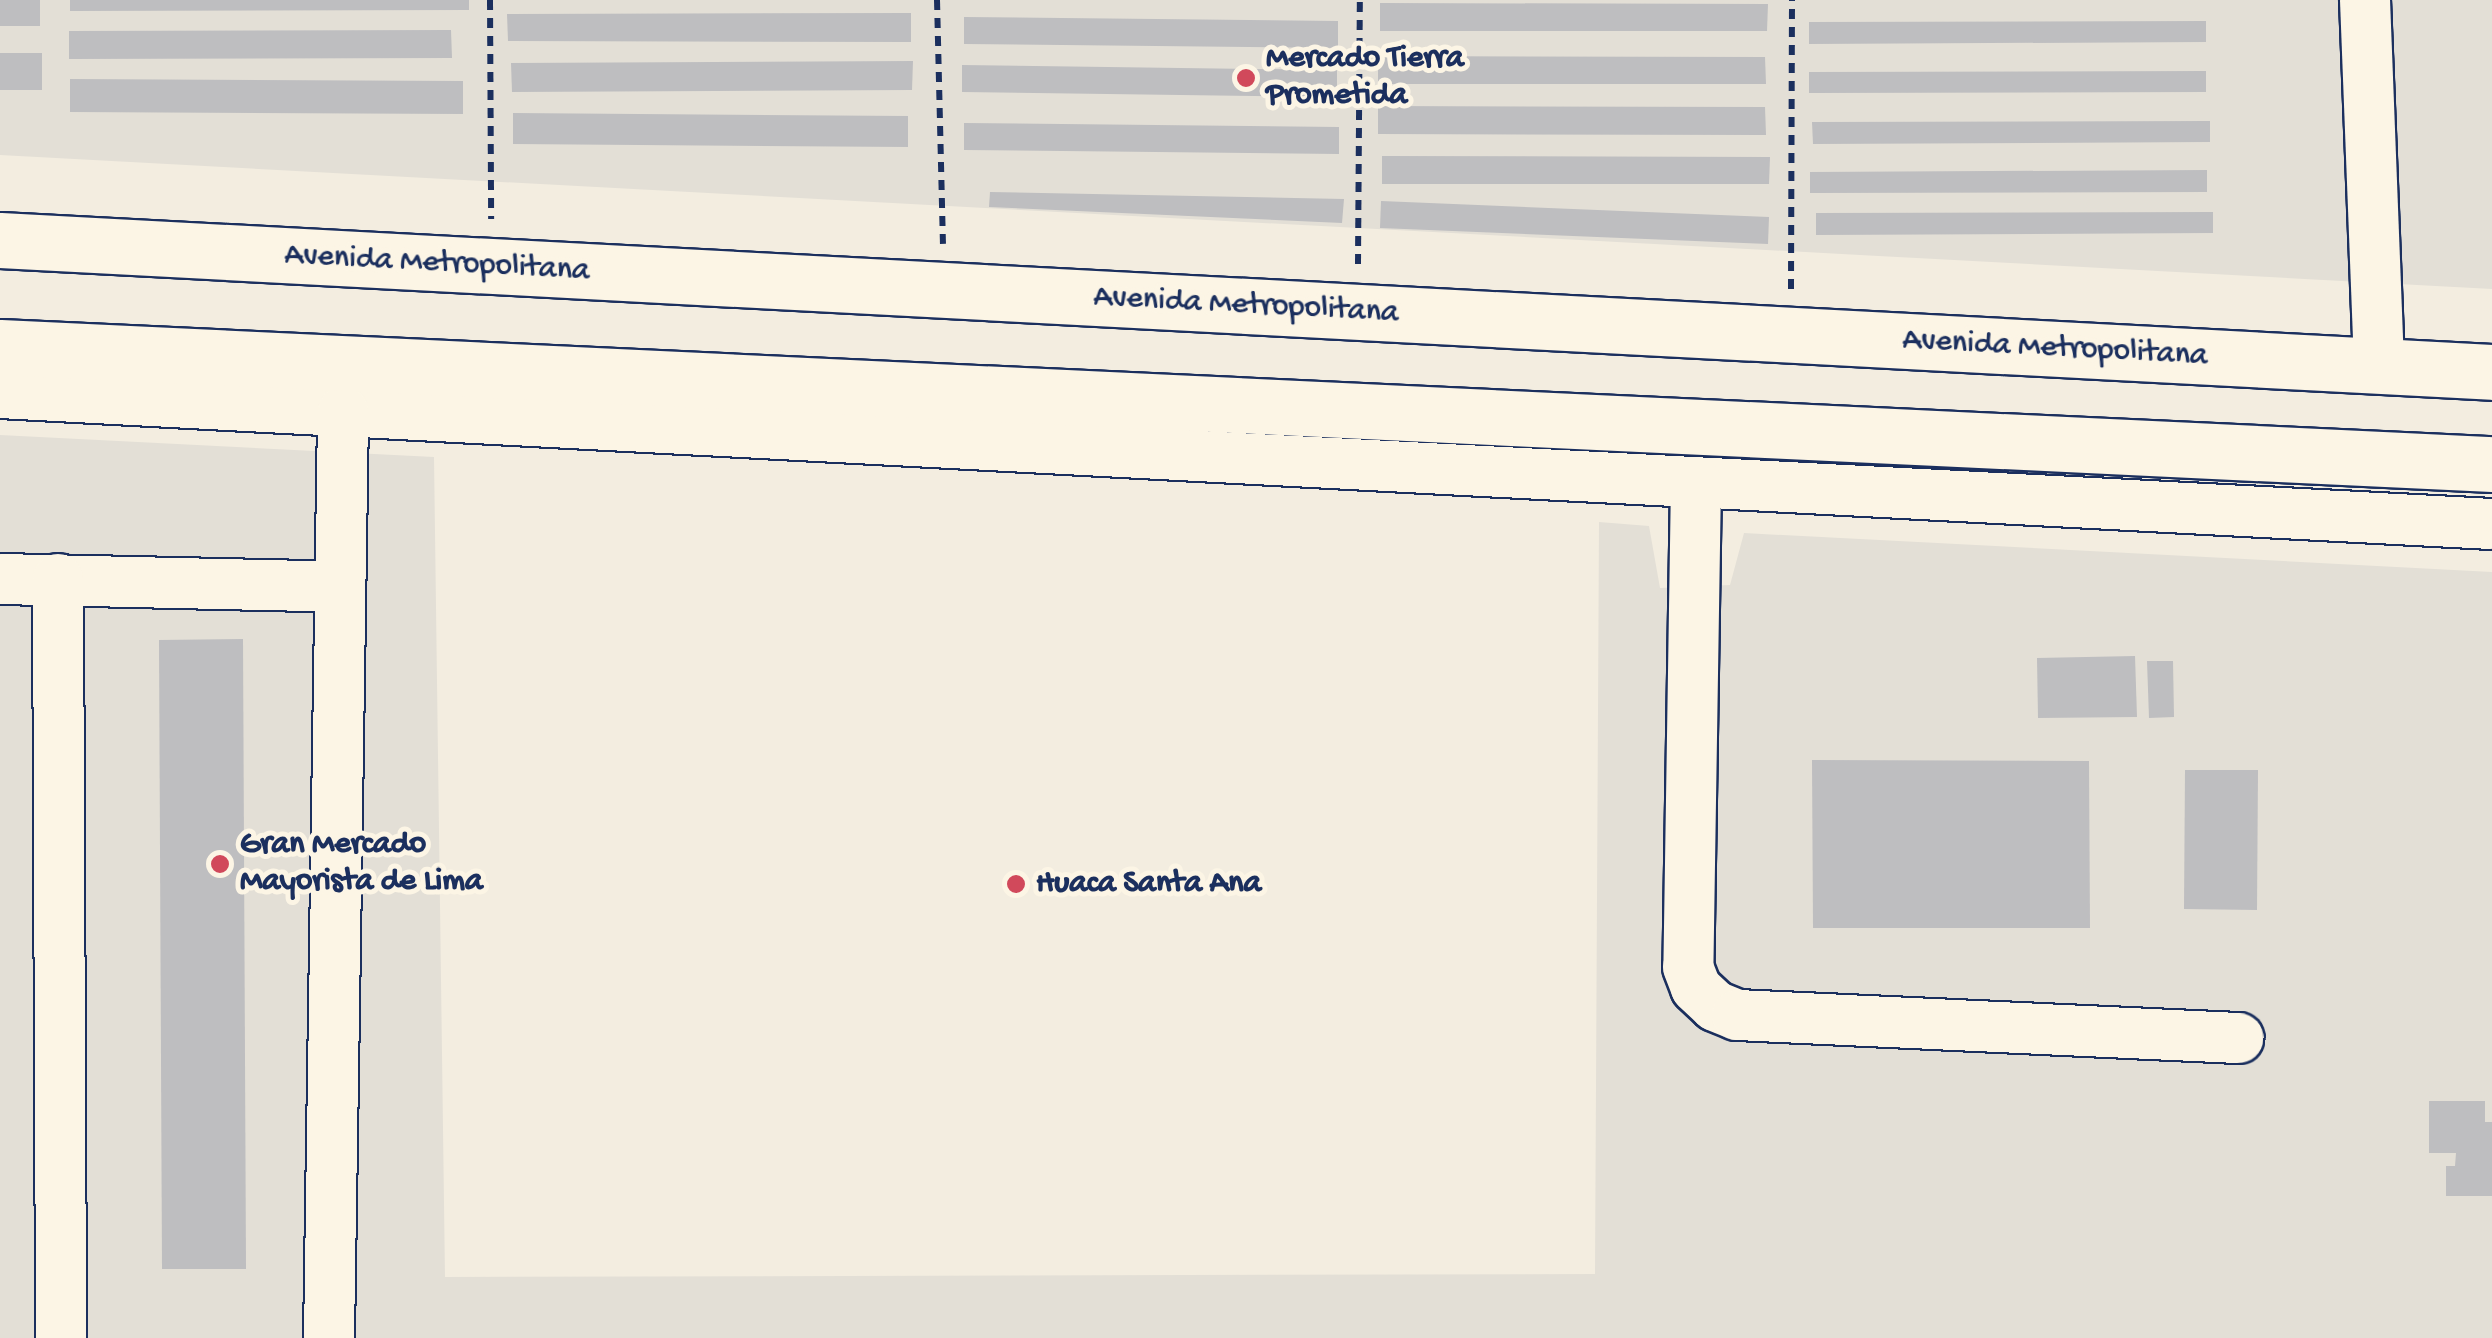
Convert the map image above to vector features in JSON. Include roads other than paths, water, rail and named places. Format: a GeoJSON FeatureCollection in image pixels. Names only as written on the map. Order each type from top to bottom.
{"type":"FeatureCollection","features":[{"type":"Feature","properties":{"kind":"main road","name":"Avenida Metropolitana"},"geometry":{"type":"LineString","coordinates":[[0,240],[2492,372]]}},
{"type":"Feature","properties":{"kind":"main road"},"geometry":{"type":"LineString","coordinates":[[0,347],[2492,464]]}},
{"type":"Feature","properties":{"kind":"street"},"geometry":{"type":"LineString","coordinates":[[2365,0],[2380,366]]}},
{"type":"Feature","properties":{"kind":"street"},"geometry":{"type":"LineString","coordinates":[[0,393],[2492,524]]}},
{"type":"Feature","properties":{"kind":"street"},"geometry":{"type":"LineString","coordinates":[[329,1338],[343,411]]}},
{"type":"Feature","properties":{"kind":"street"},"geometry":{"type":"LineString","coordinates":[[1696,482],[1688,967],[1696,988],[1715,1006],[1737,1015],[2238,1038]]}},
{"type":"Feature","properties":{"kind":"street"},"geometry":{"type":"LineString","coordinates":[[0,579],[340,587]]}},
{"type":"Feature","properties":{"kind":"street"},"geometry":{"type":"LineString","coordinates":[[58,579],[61,1338]]}},
{"type":"Feature","properties":{"kind":"place","name":"Mercado Tierra Prometida"},"geometry":{"type":"Point","coordinates":[1246,78]}},
{"type":"Feature","properties":{"kind":"place","name":"Gran Mercado Mayorista de Lima"},"geometry":{"type":"Point","coordinates":[220,864]}},
{"type":"Feature","properties":{"kind":"place","name":"Huaca Santa Ana"},"geometry":{"type":"Point","coordinates":[1016,884]}}]}
